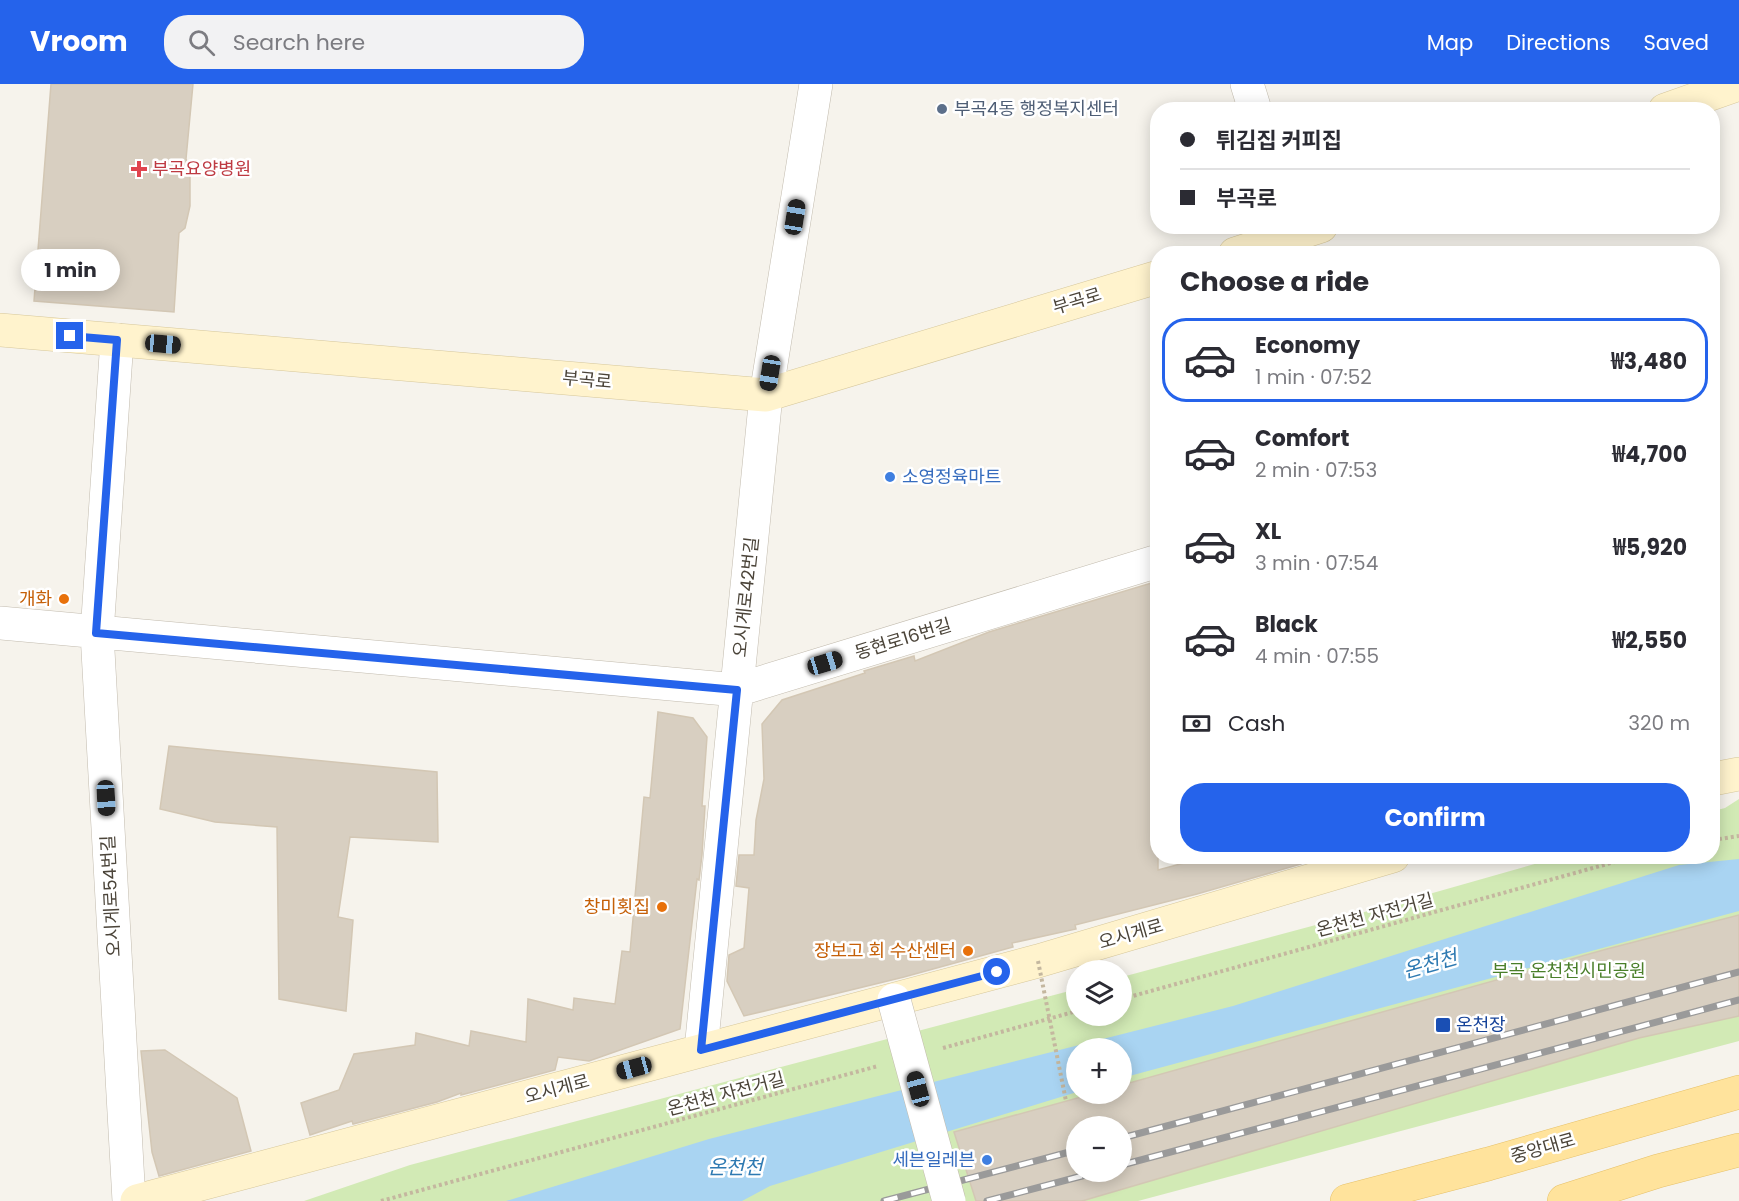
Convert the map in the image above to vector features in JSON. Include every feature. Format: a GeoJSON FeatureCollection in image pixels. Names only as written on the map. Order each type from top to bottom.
{"type":"FeatureCollection","features":[{"type":"Feature","properties":{"kind":"main road"},"geometry":{"type":"LineString","coordinates":[[1688,102],[1739,84]]}},
{"type":"Feature","properties":{"kind":"main road"},"geometry":{"type":"LineString","coordinates":[[1264,246],[1300,236]]}},
{"type":"Feature","properties":{"kind":"main road","name":"부곡로"},"geometry":{"type":"LineString","coordinates":[[0,330],[766,395],[1150,279]]}},
{"type":"Feature","properties":{"kind":"main road"},"geometry":{"type":"LineString","coordinates":[[1720,778],[1739,774]]}},
{"type":"Feature","properties":{"kind":"main road","name":"오시게로"},"geometry":{"type":"LineString","coordinates":[[137,1201],[1038,961],[1366,864]]}},
{"type":"Feature","properties":{"kind":"main road","name":"중앙대로"},"geometry":{"type":"LineString","coordinates":[[1347,1201],[1488,1164],[1739,1092]]}},
{"type":"Feature","properties":{"kind":"main road"},"geometry":{"type":"LineString","coordinates":[[1564,1201],[1658,1171],[1739,1150]]}},
{"type":"Feature","properties":{"kind":"street","name":"오시게로42번길"},"geometry":{"type":"LineString","coordinates":[[701,1050],[766,395],[816,84]]}},
{"type":"Feature","properties":{"kind":"street"},"geometry":{"type":"LineString","coordinates":[[1247,84],[1253,102]]}},
{"type":"Feature","properties":{"kind":"street","name":"오시게로54번길"},"geometry":{"type":"LineString","coordinates":[[117,340],[96,633],[129,1201]]}},
{"type":"Feature","properties":{"kind":"street","name":"동현로16번길"},"geometry":{"type":"LineString","coordinates":[[0,623],[737,690],[1150,563]]}},
{"type":"Feature","properties":{"kind":"street"},"geometry":{"type":"LineString","coordinates":[[894,999],[950,1201]]}},
{"type":"Feature","properties":{"kind":"path"},"geometry":{"type":"LineString","coordinates":[[1720,839],[1739,836]]}},
{"type":"Feature","properties":{"kind":"path","name":"온천천 자전거길"},"geometry":{"type":"LineString","coordinates":[[1132,996],[1607,864]]}},
{"type":"Feature","properties":{"kind":"path"},"geometry":{"type":"LineString","coordinates":[[1038,961],[1066,1101]]}},
{"type":"Feature","properties":{"kind":"path"},"geometry":{"type":"LineString","coordinates":[[936,1050],[1066,1014]]}},
{"type":"Feature","properties":{"kind":"path","name":"온천천 자전거길"},"geometry":{"type":"LineString","coordinates":[[381,1201],[879,1066]]}},
{"type":"Feature","properties":{"kind":"green space","name":"부곡 온천천시민공원"},"geometry":{"type":"Polygon","coordinates":[[[1739,799],[1739,1041],[1138,1201],[304,1201],[410,1165],[1066,992],[1066,1026],[1132,1026],[1132,974],[1534,864],[1720,864],[1720,809],[1739,799]]]}},
{"type":"Feature","properties":{"kind":"water","name":"온천천"},"geometry":{"type":"Polygon","coordinates":[[[1739,859],[1739,911],[1132,1075],[1132,1038],[1107,1038],[1233,1006],[1679,865],[1720,864],[1720,861],[1739,859]]]}},
{"type":"Feature","properties":{"kind":"water","name":"온천천"},"geometry":{"type":"Polygon","coordinates":[[[1066,1048],[1066,1095],[770,1186],[742,1201],[506,1201],[709,1139],[1066,1048]]]}},
{"type":"Feature","properties":{"kind":"building"},"geometry":{"type":"Polygon","coordinates":[[[51,84],[193,84],[186,159],[190,170],[190,206],[185,228],[179,233],[174,312],[34,301],[51,84]]]}},
{"type":"Feature","properties":{"kind":"building"},"geometry":{"type":"Polygon","coordinates":[[[1150,583],[1150,864],[1158,864],[1158,870],[1180,864],[1301,864],[1197,894],[1075,925],[1076,929],[1012,943],[1013,947],[904,977],[744,1016],[727,981],[729,955],[744,948],[749,888],[736,886],[739,855],[754,855],[756,820],[764,779],[762,724],[782,700],[914,656],[915,661],[989,632],[1150,583]]]}},
{"type":"Feature","properties":{"kind":"building"},"geometry":{"type":"Polygon","coordinates":[[[658,712],[693,718],[707,737],[702,806],[705,806],[702,855],[699,880],[697,879],[680,1029],[589,1061],[558,1057],[555,1070],[461,1095],[461,1093],[437,1102],[353,1124],[352,1121],[310,1135],[301,1103],[339,1090],[354,1054],[415,1045],[416,1033],[469,1046],[471,1031],[526,1042],[528,999],[573,1010],[574,998],[615,1004],[622,951],[630,952],[644,797],[650,798],[658,712]]]}},
{"type":"Feature","properties":{"kind":"building"},"geometry":{"type":"Polygon","coordinates":[[[169,746],[437,772],[438,842],[350,837],[338,917],[353,920],[346,1011],[279,999],[277,827],[215,822],[160,809],[169,746]]]}},
{"type":"Feature","properties":{"kind":"building"},"geometry":{"type":"Polygon","coordinates":[[[1739,915],[1739,1016],[1639,1038],[1082,1201],[976,1201],[954,1132],[1066,1101],[1066,1104],[1132,1104],[1132,1082],[1607,949],[1739,915]]]}},
{"type":"Feature","properties":{"kind":"building"},"geometry":{"type":"Polygon","coordinates":[[[165,1050],[237,1098],[251,1151],[159,1176],[152,1152],[141,1051],[165,1050]]]}},
{"type":"Feature","properties":{"kind":"railway"},"geometry":{"type":"LineString","coordinates":[[1132,1135],[1739,972]]}},
{"type":"Feature","properties":{"kind":"railway"},"geometry":{"type":"LineString","coordinates":[[1132,1162],[1739,1000]]}},
{"type":"Feature","properties":{"kind":"railway"},"geometry":{"type":"LineString","coordinates":[[884,1201],[1066,1153]]}},
{"type":"Feature","properties":{"kind":"railway"},"geometry":{"type":"LineString","coordinates":[[987,1201],[1066,1180]]}},
{"type":"Feature","properties":{"kind":"place","name":"부곡4동 행정복지센터"},"geometry":{"type":"Point","coordinates":[942,109]}},
{"type":"Feature","properties":{"kind":"place","name":"부곡요양병원"},"geometry":{"type":"Point","coordinates":[139,169]}},
{"type":"Feature","properties":{"kind":"place","name":"소영정육마트"},"geometry":{"type":"Point","coordinates":[890,477]}},
{"type":"Feature","properties":{"kind":"place","name":"개화"},"geometry":{"type":"Point","coordinates":[64,599]}},
{"type":"Feature","properties":{"kind":"place","name":"창미횟집"},"geometry":{"type":"Point","coordinates":[662,907]}},
{"type":"Feature","properties":{"kind":"place","name":"장보고 회 수산센터"},"geometry":{"type":"Point","coordinates":[968,951]}},
{"type":"Feature","properties":{"kind":"place","name":"온천장"},"geometry":{"type":"Point","coordinates":[1443,1025]}},
{"type":"Feature","properties":{"kind":"place","name":"세븐일레븐"},"geometry":{"type":"Point","coordinates":[987,1160]}},
{"type":"Feature","properties":{"kind":"route"},"geometry":{"type":"LineString","coordinates":[[70,336],[117,340],[96,633],[737,690],[701,1050],[997,972]]}}]}
